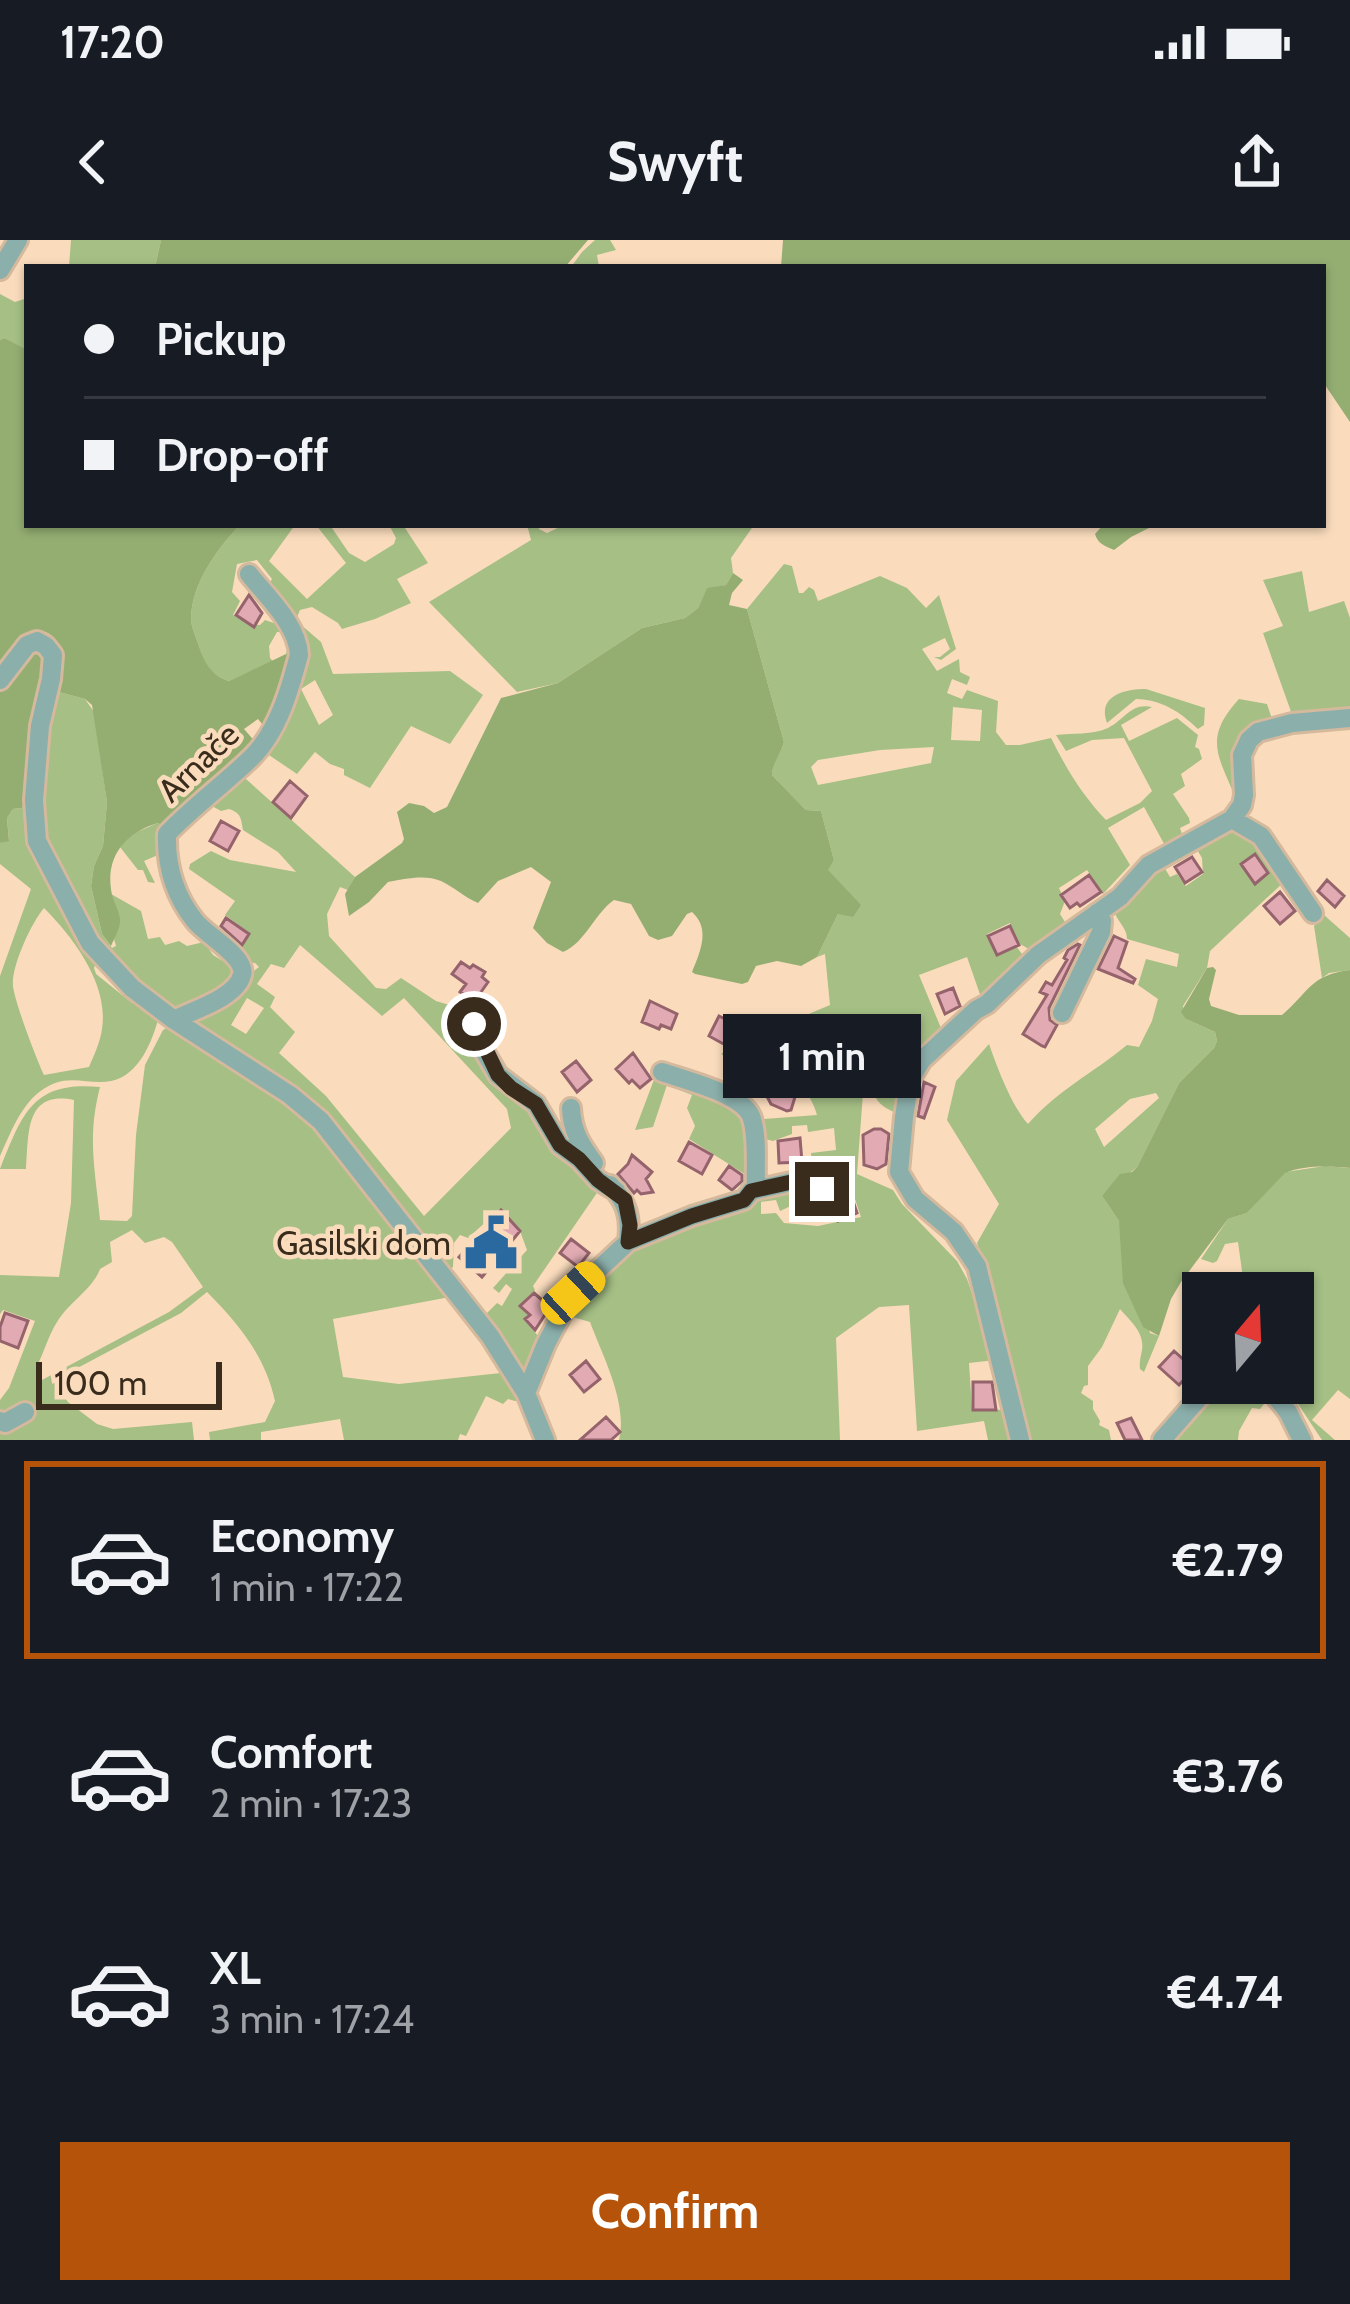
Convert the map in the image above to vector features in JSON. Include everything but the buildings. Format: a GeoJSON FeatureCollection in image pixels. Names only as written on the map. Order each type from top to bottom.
{"type":"FeatureCollection","features":[{"type":"Feature","properties":{"kind":"street"},"geometry":{"type":"LineString","coordinates":[[0,270],[18,240]]}},
{"type":"Feature","properties":{"kind":"street","name":"Arnače"},"geometry":{"type":"LineString","coordinates":[[173,1020],[227,994],[241,980],[243,968],[240,960],[194,920],[179,896],[166,858],[167,834],[252,757],[270,733],[299,655],[299,641],[291,628],[249,574]]}},
{"type":"Feature","properties":{"kind":"street"},"geometry":{"type":"LineString","coordinates":[[0,680],[27,645],[37,641],[53,655],[40,726],[34,800],[37,841],[90,943],[132,988],[173,1020],[290,1095],[321,1121],[470,1309],[526,1393],[545,1440]]}},
{"type":"Feature","properties":{"kind":"street"},"geometry":{"type":"LineString","coordinates":[[1020,1440],[977,1266],[955,1232],[914,1199],[899,1172],[910,1079],[922,1060],[1038,955],[1120,897],[1149,866],[1232,819],[1244,795],[1242,755],[1258,732],[1292,723],[1350,718]]}},
{"type":"Feature","properties":{"kind":"street"},"geometry":{"type":"LineString","coordinates":[[1232,819],[1261,836],[1313,913]]}},
{"type":"Feature","properties":{"kind":"street"},"geometry":{"type":"LineString","coordinates":[[1062,1013],[1101,932],[1097,913]]}},
{"type":"Feature","properties":{"kind":"street"},"geometry":{"type":"LineString","coordinates":[[474,1024],[498,1075],[536,1104],[560,1145],[616,1191]]}},
{"type":"Feature","properties":{"kind":"street"},"geometry":{"type":"LineString","coordinates":[[526,1393],[573,1293],[628,1242],[744,1200],[756,1186],[752,1119],[746,1106],[709,1087],[662,1072]]}},
{"type":"Feature","properties":{"kind":"street"},"geometry":{"type":"LineString","coordinates":[[571,1108],[578,1141],[625,1200],[628,1242]]}},
{"type":"Feature","properties":{"kind":"street"},"geometry":{"type":"LineString","coordinates":[[751,1191],[805,1179],[822,1189]]}},
{"type":"Feature","properties":{"kind":"street"},"geometry":{"type":"LineString","coordinates":[[1162,1440],[1193,1404]]}},
{"type":"Feature","properties":{"kind":"street"},"geometry":{"type":"LineString","coordinates":[[1281,1404],[1302,1440]]}},
{"type":"Feature","properties":{"kind":"street"},"geometry":{"type":"LineString","coordinates":[[0,1421],[25,1412]]}},
{"type":"Feature","properties":{"kind":"green space"},"geometry":{"type":"Polygon","coordinates":[[[71,240],[161,240],[156,264],[69,264],[71,240]]]}},
{"type":"Feature","properties":{"kind":"green space"},"geometry":{"type":"Polygon","coordinates":[[[161,240],[588,240],[568,264],[156,264],[161,240]]]}},
{"type":"Feature","properties":{"kind":"green space"},"geometry":{"type":"Polygon","coordinates":[[[595,240],[610,240],[616,250],[597,255],[598,264],[573,264],[595,240]]]}},
{"type":"Feature","properties":{"kind":"green space"},"geometry":{"type":"Polygon","coordinates":[[[783,240],[1350,240],[1350,422],[1326,386],[1326,264],[781,264],[783,240]]]}},
{"type":"Feature","properties":{"kind":"green space"},"geometry":{"type":"Polygon","coordinates":[[[0,294],[15,302],[24,299],[24,350],[0,340],[0,294]]]}},
{"type":"Feature","properties":{"kind":"green space"},"geometry":{"type":"Polygon","coordinates":[[[0,340],[24,348],[24,528],[238,528],[215,556],[192,605],[191,621],[201,652],[213,672],[229,681],[286,654],[295,657],[267,730],[258,719],[244,729],[257,744],[163,826],[147,827],[121,847],[110,877],[120,921],[111,946],[102,934],[91,886],[103,846],[107,802],[92,705],[55,691],[59,646],[39,630],[0,674],[0,340]]]}},
{"type":"Feature","properties":{"kind":"green space"},"geometry":{"type":"Polygon","coordinates":[[[237,528],[293,528],[269,561],[307,599],[346,563],[318,528],[332,528],[349,553],[365,562],[394,544],[391,528],[405,528],[428,563],[397,579],[411,603],[342,629],[312,607],[300,610],[297,617],[281,608],[269,584],[272,579],[257,560],[237,564],[232,592],[240,601],[233,615],[250,624],[265,620],[285,627],[295,657],[286,654],[283,632],[277,632],[269,646],[273,661],[229,681],[206,663],[191,618],[196,592],[237,528]]]}},
{"type":"Feature","properties":{"kind":"green space"},"geometry":{"type":"Polygon","coordinates":[[[528,528],[547,533],[558,528],[752,528],[731,558],[733,573],[726,585],[707,589],[698,608],[685,618],[642,628],[558,683],[517,692],[429,602],[531,540],[528,528]]]}},
{"type":"Feature","properties":{"kind":"green space"},"geometry":{"type":"Polygon","coordinates":[[[1100,528],[1149,528],[1114,550],[1095,534],[1100,528]]]}},
{"type":"Feature","properties":{"kind":"green space"},"geometry":{"type":"Polygon","coordinates":[[[784,564],[792,566],[799,593],[809,587],[818,601],[880,576],[907,588],[926,608],[939,595],[956,649],[941,660],[934,657],[950,649],[945,638],[922,649],[937,671],[959,659],[960,672],[970,677],[967,685],[952,679],[947,693],[962,699],[967,690],[998,701],[996,732],[1006,745],[1051,738],[1075,781],[1106,820],[1140,803],[1152,791],[1124,738],[1092,740],[1066,751],[1056,735],[1102,730],[1145,706],[1152,707],[1121,725],[1129,741],[1177,718],[1198,735],[1195,747],[1202,759],[1181,774],[1185,786],[1173,794],[1190,823],[1180,828],[1180,843],[1168,851],[1144,807],[1108,828],[1130,865],[1103,894],[1087,870],[1059,888],[1065,901],[1060,914],[1069,922],[1036,953],[1020,944],[1010,923],[987,934],[997,954],[1016,946],[1025,958],[983,1003],[967,957],[919,975],[943,1033],[908,1073],[898,1079],[880,1075],[882,1084],[897,1097],[898,1114],[879,1102],[865,1073],[853,1079],[863,1093],[857,1174],[893,1190],[957,1261],[995,1360],[969,1363],[972,1409],[1010,1410],[1017,1440],[988,1440],[984,1421],[917,1431],[909,1305],[879,1307],[836,1338],[840,1440],[619,1440],[617,1396],[590,1322],[569,1316],[626,1247],[758,1196],[809,1182],[819,1204],[793,1205],[780,1211],[776,1200],[761,1202],[761,1214],[776,1213],[784,1223],[818,1226],[861,1217],[851,1187],[836,1177],[813,1176],[811,1153],[836,1150],[834,1128],[808,1132],[807,1125],[792,1126],[792,1134],[765,1139],[764,1119],[817,1115],[806,1092],[775,1066],[761,1077],[721,1054],[729,1048],[738,1052],[750,1026],[778,1027],[830,1005],[825,954],[817,957],[838,914],[827,870],[834,860],[821,811],[806,810],[772,775],[784,742],[747,609],[784,564]],[[953,707],[951,740],[980,741],[982,710],[953,707]],[[934,747],[818,760],[811,767],[818,785],[931,763],[934,747]]]}},
{"type":"Feature","properties":{"kind":"green space"},"geometry":{"type":"Polygon","coordinates":[[[1302,571],[1309,612],[1344,601],[1350,618],[1350,715],[1294,720],[1263,633],[1283,626],[1263,580],[1302,571]]]}},
{"type":"Feature","properties":{"kind":"green space"},"geometry":{"type":"Polygon","coordinates":[[[733,573],[743,580],[729,605],[747,609],[784,742],[772,775],[806,810],[821,811],[834,860],[828,870],[861,905],[853,917],[838,914],[817,957],[801,966],[777,961],[756,966],[742,984],[695,974],[702,933],[692,912],[672,936],[658,940],[649,936],[631,904],[614,900],[578,942],[563,952],[533,928],[551,882],[531,867],[498,881],[478,903],[435,879],[388,882],[349,916],[345,894],[355,877],[404,839],[397,812],[409,803],[434,813],[447,807],[501,698],[558,683],[642,628],[685,618],[698,608],[707,588],[726,585],[733,573]]]}},
{"type":"Feature","properties":{"kind":"green space"},"geometry":{"type":"Polygon","coordinates":[[[293,618],[321,642],[333,674],[450,671],[483,695],[450,744],[411,726],[370,788],[315,752],[297,774],[263,751],[294,678],[293,618]],[[315,680],[301,689],[319,725],[333,715],[315,680]]]}},
{"type":"Feature","properties":{"kind":"green space"},"geometry":{"type":"Polygon","coordinates":[[[28,653],[45,655],[28,807],[13,809],[7,818],[9,841],[0,843],[0,691],[28,653]]]}},
{"type":"Feature","properties":{"kind":"green space"},"geometry":{"type":"Polygon","coordinates":[[[1146,689],[1205,708],[1204,725],[1198,729],[1170,708],[1136,699],[1107,723],[1109,700],[1146,689]]]}},
{"type":"Feature","properties":{"kind":"green space"},"geometry":{"type":"Polygon","coordinates":[[[55,691],[85,699],[94,712],[107,802],[103,846],[91,886],[102,934],[112,948],[116,946],[120,919],[111,894],[141,911],[148,939],[160,937],[165,945],[204,942],[223,961],[228,955],[236,980],[177,1016],[128,977],[92,937],[48,845],[42,826],[41,752],[55,691]]]}},
{"type":"Feature","properties":{"kind":"green space"},"geometry":{"type":"Polygon","coordinates":[[[1239,699],[1267,704],[1274,725],[1258,730],[1238,804],[1220,761],[1217,738],[1239,699]]]}},
{"type":"Feature","properties":{"kind":"green space"},"geometry":{"type":"Polygon","coordinates":[[[237,771],[355,877],[348,890],[340,887],[327,914],[329,936],[376,988],[386,989],[401,978],[436,1001],[456,1007],[519,1095],[601,1187],[533,1286],[535,1290],[520,1305],[528,1314],[524,1319],[542,1341],[524,1376],[482,1318],[497,1303],[502,1306],[512,1289],[506,1284],[499,1293],[493,1288],[527,1250],[520,1231],[500,1209],[468,1238],[460,1235],[454,1243],[453,1267],[447,1271],[352,1151],[189,1021],[259,967],[235,950],[248,932],[225,915],[235,901],[189,869],[190,864],[211,851],[230,860],[296,872],[278,852],[243,830],[236,812],[221,811],[203,801],[237,771]],[[300,945],[284,968],[271,964],[257,984],[275,997],[270,1007],[295,1032],[279,1053],[326,1096],[424,1216],[511,1128],[507,1109],[404,998],[382,1016],[300,945]],[[247,998],[231,1025],[246,1034],[264,1008],[247,998]]]}},
{"type":"Feature","properties":{"kind":"green space"},"geometry":{"type":"Polygon","coordinates":[[[28,807],[97,961],[96,974],[132,1003],[139,999],[159,1016],[137,1065],[111,1081],[62,1081],[44,1088],[21,1114],[0,1156],[0,976],[31,889],[0,864],[0,843],[9,840],[7,818],[13,809],[28,807]],[[44,908],[23,945],[13,977],[18,1005],[44,1075],[89,1067],[102,1029],[95,979],[44,908]]]}},
{"type":"Feature","properties":{"kind":"green space"},"geometry":{"type":"Polygon","coordinates":[[[162,825],[157,829],[158,855],[144,861],[155,883],[148,882],[120,847],[125,837],[162,825]]]}},
{"type":"Feature","properties":{"kind":"green space"},"geometry":{"type":"Polygon","coordinates":[[[1231,826],[1253,831],[1286,880],[1210,951],[1207,968],[1183,1006],[1186,1019],[1215,1032],[1214,1048],[1179,1083],[1137,1167],[1102,1196],[1119,1221],[1150,1333],[1159,1336],[1144,1372],[1140,1369],[1141,1338],[1120,1309],[1088,1366],[1088,1385],[1081,1393],[1093,1401],[1099,1425],[1109,1430],[1111,1440],[1025,1440],[1002,1320],[977,1243],[999,1204],[947,1120],[956,1081],[989,1044],[1028,1124],[1127,1045],[1139,1047],[1158,999],[1138,985],[1146,959],[1177,967],[1179,954],[1127,939],[1114,908],[1161,862],[1170,877],[1177,874],[1186,886],[1203,874],[1196,848],[1231,826]],[[1156,1093],[1130,1099],[1095,1129],[1104,1147],[1159,1098],[1156,1093]]]}},
{"type":"Feature","properties":{"kind":"green space"},"geometry":{"type":"Polygon","coordinates":[[[1324,915],[1350,938],[1350,970],[1322,978],[1314,926],[1324,915]]]}},
{"type":"Feature","properties":{"kind":"green space"},"geometry":{"type":"Polygon","coordinates":[[[1207,968],[1216,970],[1211,1006],[1239,1015],[1282,1015],[1318,980],[1350,970],[1350,1168],[1309,1167],[1285,1173],[1247,1213],[1228,1219],[1188,1272],[1182,1272],[1159,1336],[1143,1327],[1123,1283],[1119,1221],[1102,1196],[1120,1174],[1137,1167],[1179,1083],[1214,1048],[1215,1032],[1181,1012],[1207,968]]]}},
{"type":"Feature","properties":{"kind":"green space"},"geometry":{"type":"Polygon","coordinates":[[[171,1026],[311,1119],[455,1296],[333,1319],[343,1377],[399,1384],[510,1372],[520,1400],[508,1399],[503,1404],[486,1396],[466,1436],[460,1434],[458,1440],[344,1440],[340,1419],[261,1432],[261,1440],[210,1440],[209,1432],[265,1422],[275,1401],[265,1369],[249,1342],[207,1292],[181,1313],[53,1381],[68,1402],[97,1424],[113,1429],[192,1422],[194,1440],[0,1440],[0,1400],[35,1321],[3,1310],[0,1314],[0,1275],[59,1277],[71,1203],[74,1100],[58,1099],[38,1108],[29,1130],[26,1169],[0,1169],[34,1104],[59,1089],[100,1087],[93,1138],[100,1220],[127,1221],[132,1216],[145,1065],[163,1030],[171,1026]],[[132,1230],[110,1242],[112,1262],[100,1269],[51,1333],[36,1368],[42,1380],[169,1312],[203,1287],[172,1242],[164,1237],[145,1243],[132,1230]]]}},
{"type":"Feature","properties":{"kind":"green space"},"geometry":{"type":"Polygon","coordinates":[[[655,1077],[743,1110],[751,1178],[689,1139],[695,1126],[687,1108],[692,1095],[667,1085],[653,1127],[635,1130],[655,1077]]]}},
{"type":"Feature","properties":{"kind":"green space"},"geometry":{"type":"Polygon","coordinates":[[[1350,1168],[1350,1399],[1338,1390],[1312,1420],[1335,1440],[1322,1440],[1298,1404],[1314,1404],[1314,1272],[1242,1272],[1238,1242],[1225,1244],[1213,1263],[1201,1259],[1228,1219],[1247,1213],[1285,1172],[1350,1168]]]}},
{"type":"Feature","properties":{"kind":"green space"},"geometry":{"type":"Polygon","coordinates":[[[1196,1404],[1264,1404],[1252,1408],[1238,1440],[1166,1440],[1196,1404]]]}},
{"type":"Feature","properties":{"kind":"place","name":"Gasilski dom"},"geometry":{"type":"Point","coordinates":[491,1243]}},
{"type":"Feature","properties":{"kind":"route"},"geometry":{"type":"LineString","coordinates":[[474,1024],[498,1075],[536,1104],[560,1145],[625,1200],[628,1242],[744,1200],[751,1191],[805,1179],[822,1189]]}}]}
